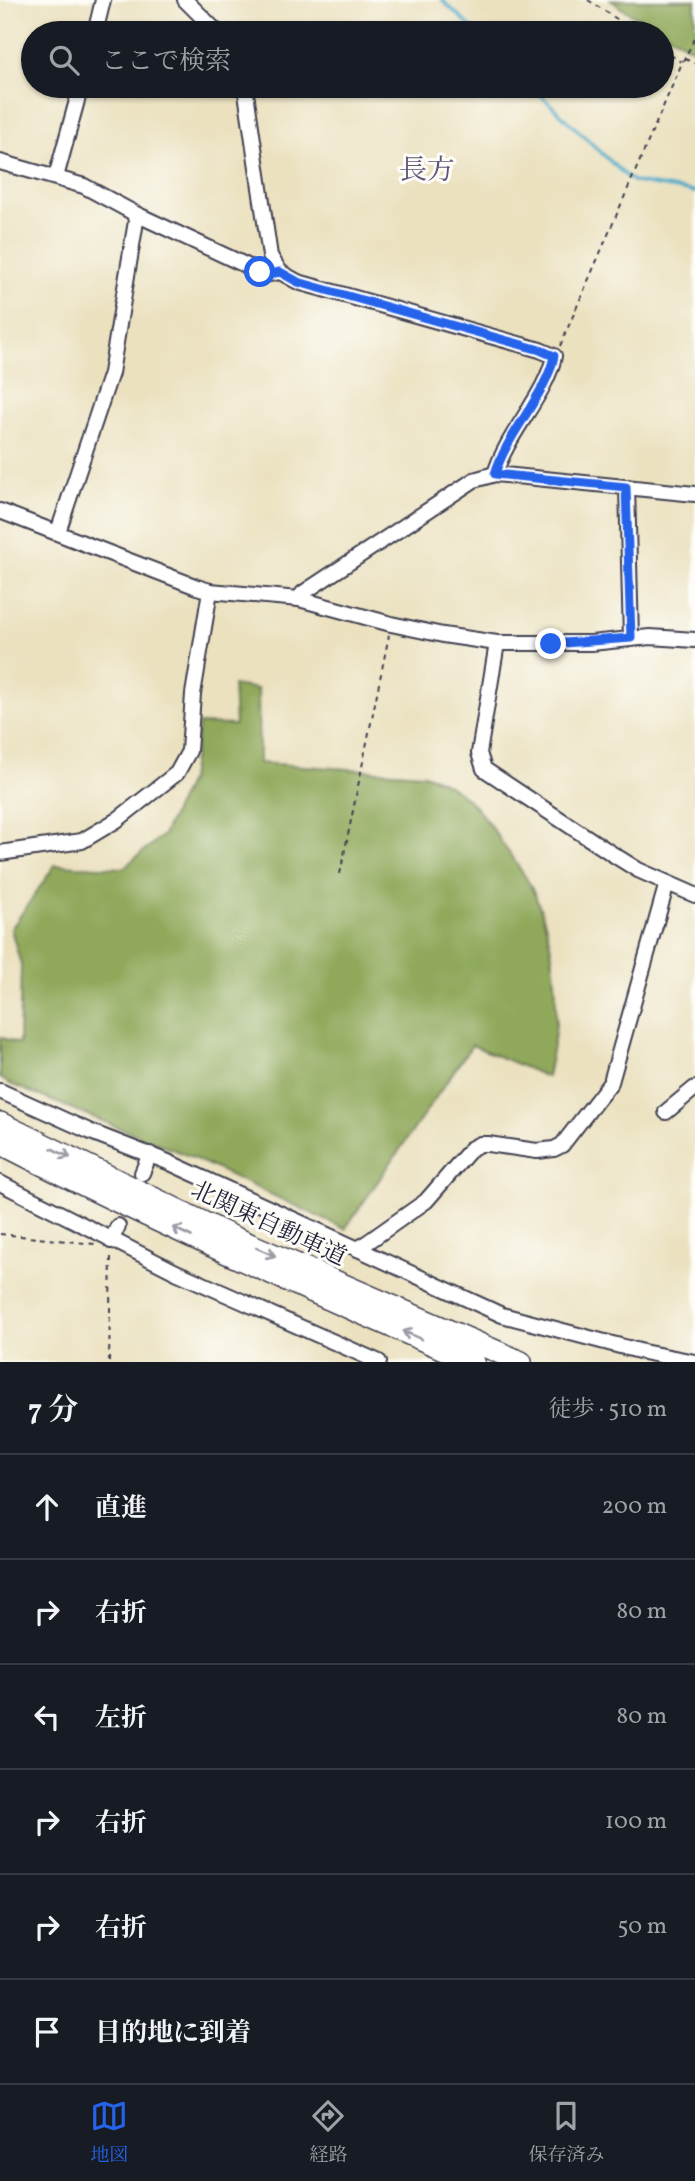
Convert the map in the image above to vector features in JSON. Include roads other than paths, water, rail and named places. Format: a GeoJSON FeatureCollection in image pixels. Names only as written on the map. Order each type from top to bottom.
{"type":"FeatureCollection","features":[{"type":"Feature","properties":{"kind":"highway","name":"北関東自動車道"},"geometry":{"type":"LineString","coordinates":[[0,1123],[231,1236],[522,1362]]}},
{"type":"Feature","properties":{"kind":"highway","name":"北関東自動車道"},"geometry":{"type":"LineString","coordinates":[[0,1143],[162,1223],[474,1362]]}},
{"type":"Feature","properties":{"kind":"street"},"geometry":{"type":"LineString","coordinates":[[97,21],[103,0]]}},
{"type":"Feature","properties":{"kind":"street"},"geometry":{"type":"LineString","coordinates":[[185,0],[206,21]]}},
{"type":"Feature","properties":{"kind":"street"},"geometry":{"type":"LineString","coordinates":[[56,177],[77,98]]}},
{"type":"Feature","properties":{"kind":"street"},"geometry":{"type":"LineString","coordinates":[[247,98],[270,256],[280,272],[298,282],[554,356],[548,373],[500,457],[495,474]]}},
{"type":"Feature","properties":{"kind":"street"},"geometry":{"type":"LineString","coordinates":[[0,162],[84,186],[134,213],[260,272],[280,272]]}},
{"type":"Feature","properties":{"kind":"street"},"geometry":{"type":"LineString","coordinates":[[58,532],[111,373],[135,221],[134,213]]}},
{"type":"Feature","properties":{"kind":"street"},"geometry":{"type":"LineString","coordinates":[[299,599],[303,593],[474,480],[495,474],[695,494]]}},
{"type":"Feature","properties":{"kind":"street"},"geometry":{"type":"LineString","coordinates":[[626,487],[631,638]]}},
{"type":"Feature","properties":{"kind":"street"},"geometry":{"type":"LineString","coordinates":[[0,511],[210,591],[299,599],[443,635],[497,643],[592,643],[650,637],[695,640]]}},
{"type":"Feature","properties":{"kind":"street"},"geometry":{"type":"LineString","coordinates":[[0,853],[82,841],[137,806],[177,773],[189,751],[193,694],[210,591]]}},
{"type":"Feature","properties":{"kind":"street"},"geometry":{"type":"LineString","coordinates":[[497,643],[479,753],[484,769],[614,855],[695,895]]}},
{"type":"Feature","properties":{"kind":"street"},"geometry":{"type":"LineString","coordinates":[[358,1250],[426,1201],[472,1148],[488,1144],[546,1151],[562,1145],[611,1082],[667,883]]}},
{"type":"Feature","properties":{"kind":"street"},"geometry":{"type":"LineString","coordinates":[[666,1112],[695,1088]]}},
{"type":"Feature","properties":{"kind":"street"},"geometry":{"type":"LineString","coordinates":[[0,1091],[91,1132],[149,1154],[521,1322],[695,1362]]}},
{"type":"Feature","properties":{"kind":"street"},"geometry":{"type":"LineString","coordinates":[[142,1172],[149,1154]]}},
{"type":"Feature","properties":{"kind":"street"},"geometry":{"type":"LineString","coordinates":[[0,1183],[111,1241],[379,1362]]}},
{"type":"Feature","properties":{"kind":"street"},"geometry":{"type":"LineString","coordinates":[[111,1241],[118,1226]]}},
{"type":"Feature","properties":{"kind":"waterway"},"geometry":{"type":"LineString","coordinates":[[442,0],[464,21]]}},
{"type":"Feature","properties":{"kind":"waterway"},"geometry":{"type":"LineString","coordinates":[[544,98],[628,178],[635,182],[695,192]]}},
{"type":"Feature","properties":{"kind":"district","name":"長方"},"geometry":{"type":"Point","coordinates":[427,169]}}]}
